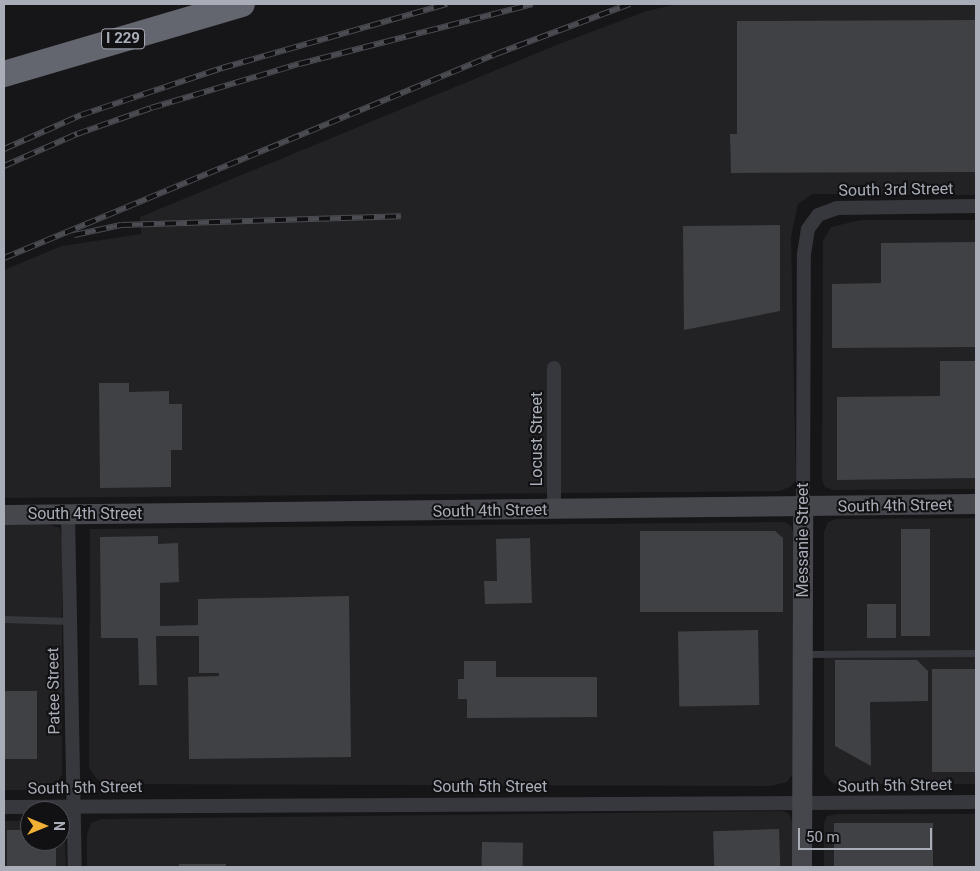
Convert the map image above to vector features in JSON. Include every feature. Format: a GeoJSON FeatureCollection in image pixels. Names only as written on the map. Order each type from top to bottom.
{"type":"FeatureCollection","features":[{"type":"Feature","properties":{"kind":"highway","name":"I 229"},"geometry":{"type":"LineString","coordinates":[[4,73],[240,4]]}},
{"type":"Feature","properties":{"kind":"main road","name":"South 4th Street"},"geometry":{"type":"LineString","coordinates":[[4,514],[554,510],[976,504]]}},
{"type":"Feature","properties":{"kind":"main road","name":"Messanie Street"},"geometry":{"type":"LineString","coordinates":[[802,867],[803,507]]}},
{"type":"Feature","properties":{"kind":"street","name":"South 3rd Street"},"geometry":{"type":"LineString","coordinates":[[818,215],[844,207],[976,206]]}},
{"type":"Feature","properties":{"kind":"street","name":"Messanie Street"},"geometry":{"type":"LineString","coordinates":[[803,507],[804,254],[808,229],[818,215]]}},
{"type":"Feature","properties":{"kind":"street","name":"Locust Street"},"geometry":{"type":"LineString","coordinates":[[554,368],[554,510]]}},
{"type":"Feature","properties":{"kind":"street","name":"Patee Street"},"geometry":{"type":"LineString","coordinates":[[68,514],[75,867]]}},
{"type":"Feature","properties":{"kind":"street","name":"South 5th Street"},"geometry":{"type":"LineString","coordinates":[[4,807],[976,802]]}},
{"type":"Feature","properties":{"kind":"lane"},"geometry":{"type":"LineString","coordinates":[[4,619],[70,621]]}},
{"type":"Feature","properties":{"kind":"lane"},"geometry":{"type":"LineString","coordinates":[[803,654],[976,653]]}},
{"type":"Feature","properties":{"kind":"shaded area"},"geometry":{"type":"Polygon","coordinates":[[[677,4],[976,4],[976,195],[812,194],[798,204],[791,237],[796,480],[790,487],[779,491],[4,498],[4,270],[62,246],[141,234],[140,217],[554,46],[647,11],[677,4]]]}},
{"type":"Feature","properties":{"kind":"shaded area"},"geometry":{"type":"Polygon","coordinates":[[[861,220],[976,220],[976,489],[832,490],[825,487],[822,480],[823,241],[831,227],[861,220]]]}},
{"type":"Feature","properties":{"kind":"shaded area"},"geometry":{"type":"Polygon","coordinates":[[[976,518],[976,784],[834,784],[824,774],[824,532],[828,522],[836,519],[976,518]]]}},
{"type":"Feature","properties":{"kind":"shaded area"},"geometry":{"type":"Polygon","coordinates":[[[785,522],[791,526],[795,538],[793,774],[787,782],[771,786],[104,784],[96,778],[89,767],[90,529],[785,522]]]}},
{"type":"Feature","properties":{"kind":"shaded area"},"geometry":{"type":"Polygon","coordinates":[[[4,525],[50,525],[60,528],[62,541],[62,774],[58,782],[44,790],[4,790],[4,525]]]}},
{"type":"Feature","properties":{"kind":"shaded area"},"geometry":{"type":"Polygon","coordinates":[[[782,811],[789,814],[793,824],[793,867],[87,867],[87,835],[91,823],[101,819],[782,811]]]}},
{"type":"Feature","properties":{"kind":"shaded area"},"geometry":{"type":"Polygon","coordinates":[[[836,814],[976,814],[976,867],[824,867],[824,824],[827,816],[836,814]]]}},
{"type":"Feature","properties":{"kind":"shaded area"},"geometry":{"type":"Polygon","coordinates":[[[4,821],[20,821],[20,851],[65,851],[66,867],[4,867],[4,821]]]}},
{"type":"Feature","properties":{"kind":"building"},"geometry":{"type":"Polygon","coordinates":[[[976,20],[976,172],[731,173],[730,134],[737,134],[737,21],[976,20]]]}},
{"type":"Feature","properties":{"kind":"building"},"geometry":{"type":"Polygon","coordinates":[[[780,225],[780,311],[684,330],[683,226],[780,225]]]}},
{"type":"Feature","properties":{"kind":"building"},"geometry":{"type":"Polygon","coordinates":[[[976,242],[976,347],[832,348],[832,284],[881,283],[881,243],[976,242]]]}},
{"type":"Feature","properties":{"kind":"building"},"geometry":{"type":"Polygon","coordinates":[[[940,361],[976,361],[976,478],[837,480],[837,397],[940,396],[940,361]]]}},
{"type":"Feature","properties":{"kind":"building"},"geometry":{"type":"Polygon","coordinates":[[[99,383],[129,383],[129,392],[169,391],[169,404],[182,404],[182,450],[171,450],[171,487],[100,488],[99,383]]]}},
{"type":"Feature","properties":{"kind":"building"},"geometry":{"type":"Polygon","coordinates":[[[901,529],[930,529],[930,636],[901,636],[901,529]]]}},
{"type":"Feature","properties":{"kind":"building"},"geometry":{"type":"Polygon","coordinates":[[[640,531],[775,531],[783,538],[783,612],[640,612],[640,531]]]}},
{"type":"Feature","properties":{"kind":"building"},"geometry":{"type":"Polygon","coordinates":[[[158,536],[158,544],[178,543],[179,582],[160,583],[160,626],[198,625],[198,599],[349,596],[351,757],[189,759],[188,677],[219,676],[219,673],[199,673],[199,636],[156,636],[157,685],[139,685],[138,638],[101,638],[100,537],[158,536]]]}},
{"type":"Feature","properties":{"kind":"building"},"geometry":{"type":"Polygon","coordinates":[[[530,538],[532,603],[485,604],[484,581],[497,581],[496,539],[530,538]]]}},
{"type":"Feature","properties":{"kind":"building"},"geometry":{"type":"Polygon","coordinates":[[[867,604],[896,604],[896,638],[867,638],[867,604]]]}},
{"type":"Feature","properties":{"kind":"building"},"geometry":{"type":"Polygon","coordinates":[[[758,630],[759,705],[679,706],[678,631],[758,630]]]}},
{"type":"Feature","properties":{"kind":"building"},"geometry":{"type":"Polygon","coordinates":[[[835,660],[917,660],[928,671],[928,701],[870,702],[871,766],[835,746],[835,660]]]}},
{"type":"Feature","properties":{"kind":"building"},"geometry":{"type":"Polygon","coordinates":[[[464,661],[496,661],[496,677],[597,677],[597,717],[467,718],[467,699],[458,699],[458,679],[464,679],[464,661]]]}},
{"type":"Feature","properties":{"kind":"building"},"geometry":{"type":"Polygon","coordinates":[[[932,669],[976,669],[976,772],[932,772],[932,669]]]}},
{"type":"Feature","properties":{"kind":"building"},"geometry":{"type":"Polygon","coordinates":[[[4,691],[37,691],[37,759],[4,759],[4,691]]]}},
{"type":"Feature","properties":{"kind":"building"},"geometry":{"type":"Polygon","coordinates":[[[834,823],[933,823],[933,867],[834,867],[834,823]]]}},
{"type":"Feature","properties":{"kind":"building"},"geometry":{"type":"Polygon","coordinates":[[[779,829],[780,867],[714,867],[713,831],[779,829]]]}},
{"type":"Feature","properties":{"kind":"building"},"geometry":{"type":"Polygon","coordinates":[[[7,830],[20,830],[20,851],[56,851],[56,867],[7,867],[7,830]]]}},
{"type":"Feature","properties":{"kind":"building"},"geometry":{"type":"Polygon","coordinates":[[[482,842],[523,843],[523,867],[482,867],[482,842]]]}},
{"type":"Feature","properties":{"kind":"building"},"geometry":{"type":"Polygon","coordinates":[[[179,864],[226,864],[226,867],[179,867],[179,864]]]}},
{"type":"Feature","properties":{"kind":"railway"},"geometry":{"type":"LineString","coordinates":[[4,149],[81,115],[222,68],[447,4]]}},
{"type":"Feature","properties":{"kind":"railway"},"geometry":{"type":"LineString","coordinates":[[4,166],[77,134],[151,108],[299,64],[532,4]]}},
{"type":"Feature","properties":{"kind":"railway"},"geometry":{"type":"LineString","coordinates":[[4,258],[496,54],[630,4]]}},
{"type":"Feature","properties":{"kind":"railway"},"geometry":{"type":"LineString","coordinates":[[74,235],[121,225],[401,216]]}}]}
